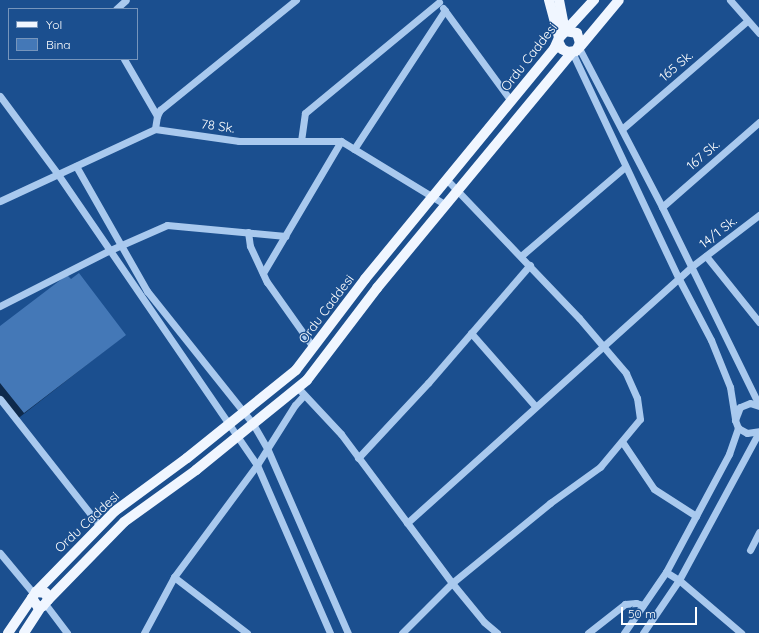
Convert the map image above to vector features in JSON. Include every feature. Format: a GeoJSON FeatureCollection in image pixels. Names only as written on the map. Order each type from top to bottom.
{"type":"FeatureCollection","features":[{"type":"Feature","properties":{"kind":"main road"},"geometry":{"type":"LineString","coordinates":[[549,0],[561,37]]}},
{"type":"Feature","properties":{"kind":"main road"},"geometry":{"type":"LineString","coordinates":[[559,0],[561,37],[562,49],[575,50],[579,36],[571,31],[561,37]]}},
{"type":"Feature","properties":{"kind":"main road","name":"Ordu Caddesi"},"geometry":{"type":"LineString","coordinates":[[8,633],[34,595],[115,511],[228,426],[296,370],[434,196],[554,50],[561,37],[594,0]]}},
{"type":"Feature","properties":{"kind":"main road","name":"Ordu Caddesi"},"geometry":{"type":"LineString","coordinates":[[24,633],[45,604],[124,522],[253,424],[301,391],[458,189],[619,0]]}},
{"type":"Feature","properties":{"kind":"main road"},"geometry":{"type":"LineString","coordinates":[[43,591],[45,604],[36,605],[34,595],[43,591]]}},
{"type":"Feature","properties":{"kind":"street"},"geometry":{"type":"LineString","coordinates":[[117,8],[126,0]]}},
{"type":"Feature","properties":{"kind":"street"},"geometry":{"type":"LineString","coordinates":[[0,201],[57,173],[76,166],[155,129],[157,116],[160,110],[296,0]]}},
{"type":"Feature","properties":{"kind":"street"},"geometry":{"type":"LineString","coordinates":[[730,0],[759,33]]}},
{"type":"Feature","properties":{"kind":"street"},"geometry":{"type":"LineString","coordinates":[[301,141],[305,113],[438,1],[511,101]]}},
{"type":"Feature","properties":{"kind":"street"},"geometry":{"type":"LineString","coordinates":[[354,149],[445,10]]}},
{"type":"Feature","properties":{"kind":"street","name":"165 Sk."},"geometry":{"type":"LineString","coordinates":[[622,129],[747,21]]}},
{"type":"Feature","properties":{"kind":"street"},"geometry":{"type":"LineString","coordinates":[[575,50],[622,129],[662,207],[759,406]]}},
{"type":"Feature","properties":{"kind":"street"},"geometry":{"type":"LineString","coordinates":[[575,50],[626,167],[679,279],[711,340],[730,387],[735,420],[738,428],[729,454],[666,572],[624,633]]}},
{"type":"Feature","properties":{"kind":"street"},"geometry":{"type":"LineString","coordinates":[[125,60],[157,116]]}},
{"type":"Feature","properties":{"kind":"street"},"geometry":{"type":"LineString","coordinates":[[0,96],[57,173],[108,251],[236,438],[257,465],[330,633]]}},
{"type":"Feature","properties":{"kind":"street","name":"167 Sk."},"geometry":{"type":"LineString","coordinates":[[662,207],[759,122]]}},
{"type":"Feature","properties":{"kind":"street","name":"78 Sk."},"geometry":{"type":"LineString","coordinates":[[155,129],[239,141],[342,141]]}},
{"type":"Feature","properties":{"kind":"street"},"geometry":{"type":"LineString","coordinates":[[263,272],[342,141],[434,196],[446,205]]}},
{"type":"Feature","properties":{"kind":"street"},"geometry":{"type":"LineString","coordinates":[[76,166],[122,244],[147,291],[253,424],[267,448],[348,633]]}},
{"type":"Feature","properties":{"kind":"street"},"geometry":{"type":"LineString","coordinates":[[521,256],[626,167]]}},
{"type":"Feature","properties":{"kind":"street"},"geometry":{"type":"LineString","coordinates":[[396,633],[403,632],[452,583],[550,503],[600,467],[623,443],[640,419],[637,398],[626,373],[530,265],[458,189],[447,180]]}},
{"type":"Feature","properties":{"kind":"street","name":"14/1 Sk."},"geometry":{"type":"LineString","coordinates":[[406,522],[604,347],[691,267],[759,215]]}},
{"type":"Feature","properties":{"kind":"street"},"geometry":{"type":"LineString","coordinates":[[0,306],[122,244],[167,225],[285,236]]}},
{"type":"Feature","properties":{"kind":"street"},"geometry":{"type":"LineString","coordinates":[[248,232],[250,246],[263,272],[313,347]]}},
{"type":"Feature","properties":{"kind":"street"},"geometry":{"type":"LineString","coordinates":[[706,256],[759,322]]}},
{"type":"Feature","properties":{"kind":"street"},"geometry":{"type":"LineString","coordinates":[[358,458],[530,265]]}},
{"type":"Feature","properties":{"kind":"street"},"geometry":{"type":"LineString","coordinates":[[471,333],[536,407]]}},
{"type":"Feature","properties":{"kind":"street"},"geometry":{"type":"LineString","coordinates":[[144,633],[174,577],[257,465],[301,391],[358,458],[452,583],[484,622],[497,633]]}},
{"type":"Feature","properties":{"kind":"street"},"geometry":{"type":"LineString","coordinates":[[0,399],[100,526]]}},
{"type":"Feature","properties":{"kind":"street"},"geometry":{"type":"LineString","coordinates":[[735,420],[740,407],[750,403],[759,406]]}},
{"type":"Feature","properties":{"kind":"street"},"geometry":{"type":"LineString","coordinates":[[738,428],[747,433],[759,431]]}},
{"type":"Feature","properties":{"kind":"street"},"geometry":{"type":"LineString","coordinates":[[643,633],[679,580],[759,431]]}},
{"type":"Feature","properties":{"kind":"street"},"geometry":{"type":"LineString","coordinates":[[623,443],[654,489],[696,516]]}},
{"type":"Feature","properties":{"kind":"street"},"geometry":{"type":"LineString","coordinates":[[750,550],[759,532]]}},
{"type":"Feature","properties":{"kind":"street"},"geometry":{"type":"LineString","coordinates":[[0,554],[34,595]]}},
{"type":"Feature","properties":{"kind":"street"},"geometry":{"type":"LineString","coordinates":[[666,572],[679,580],[741,633]]}},
{"type":"Feature","properties":{"kind":"street"},"geometry":{"type":"LineString","coordinates":[[174,577],[226,614],[247,633]]}},
{"type":"Feature","properties":{"kind":"street"},"geometry":{"type":"LineString","coordinates":[[588,633],[625,604],[636,602],[643,605]]}},
{"type":"Feature","properties":{"kind":"street"},"geometry":{"type":"LineString","coordinates":[[45,604],[67,633]]}},
{"type":"Feature","properties":{"kind":"building"},"geometry":{"type":"Polygon","coordinates":[[[79,273],[126,335],[24,413],[0,383],[0,326],[67,275],[71,279],[79,273]]]}}]}
